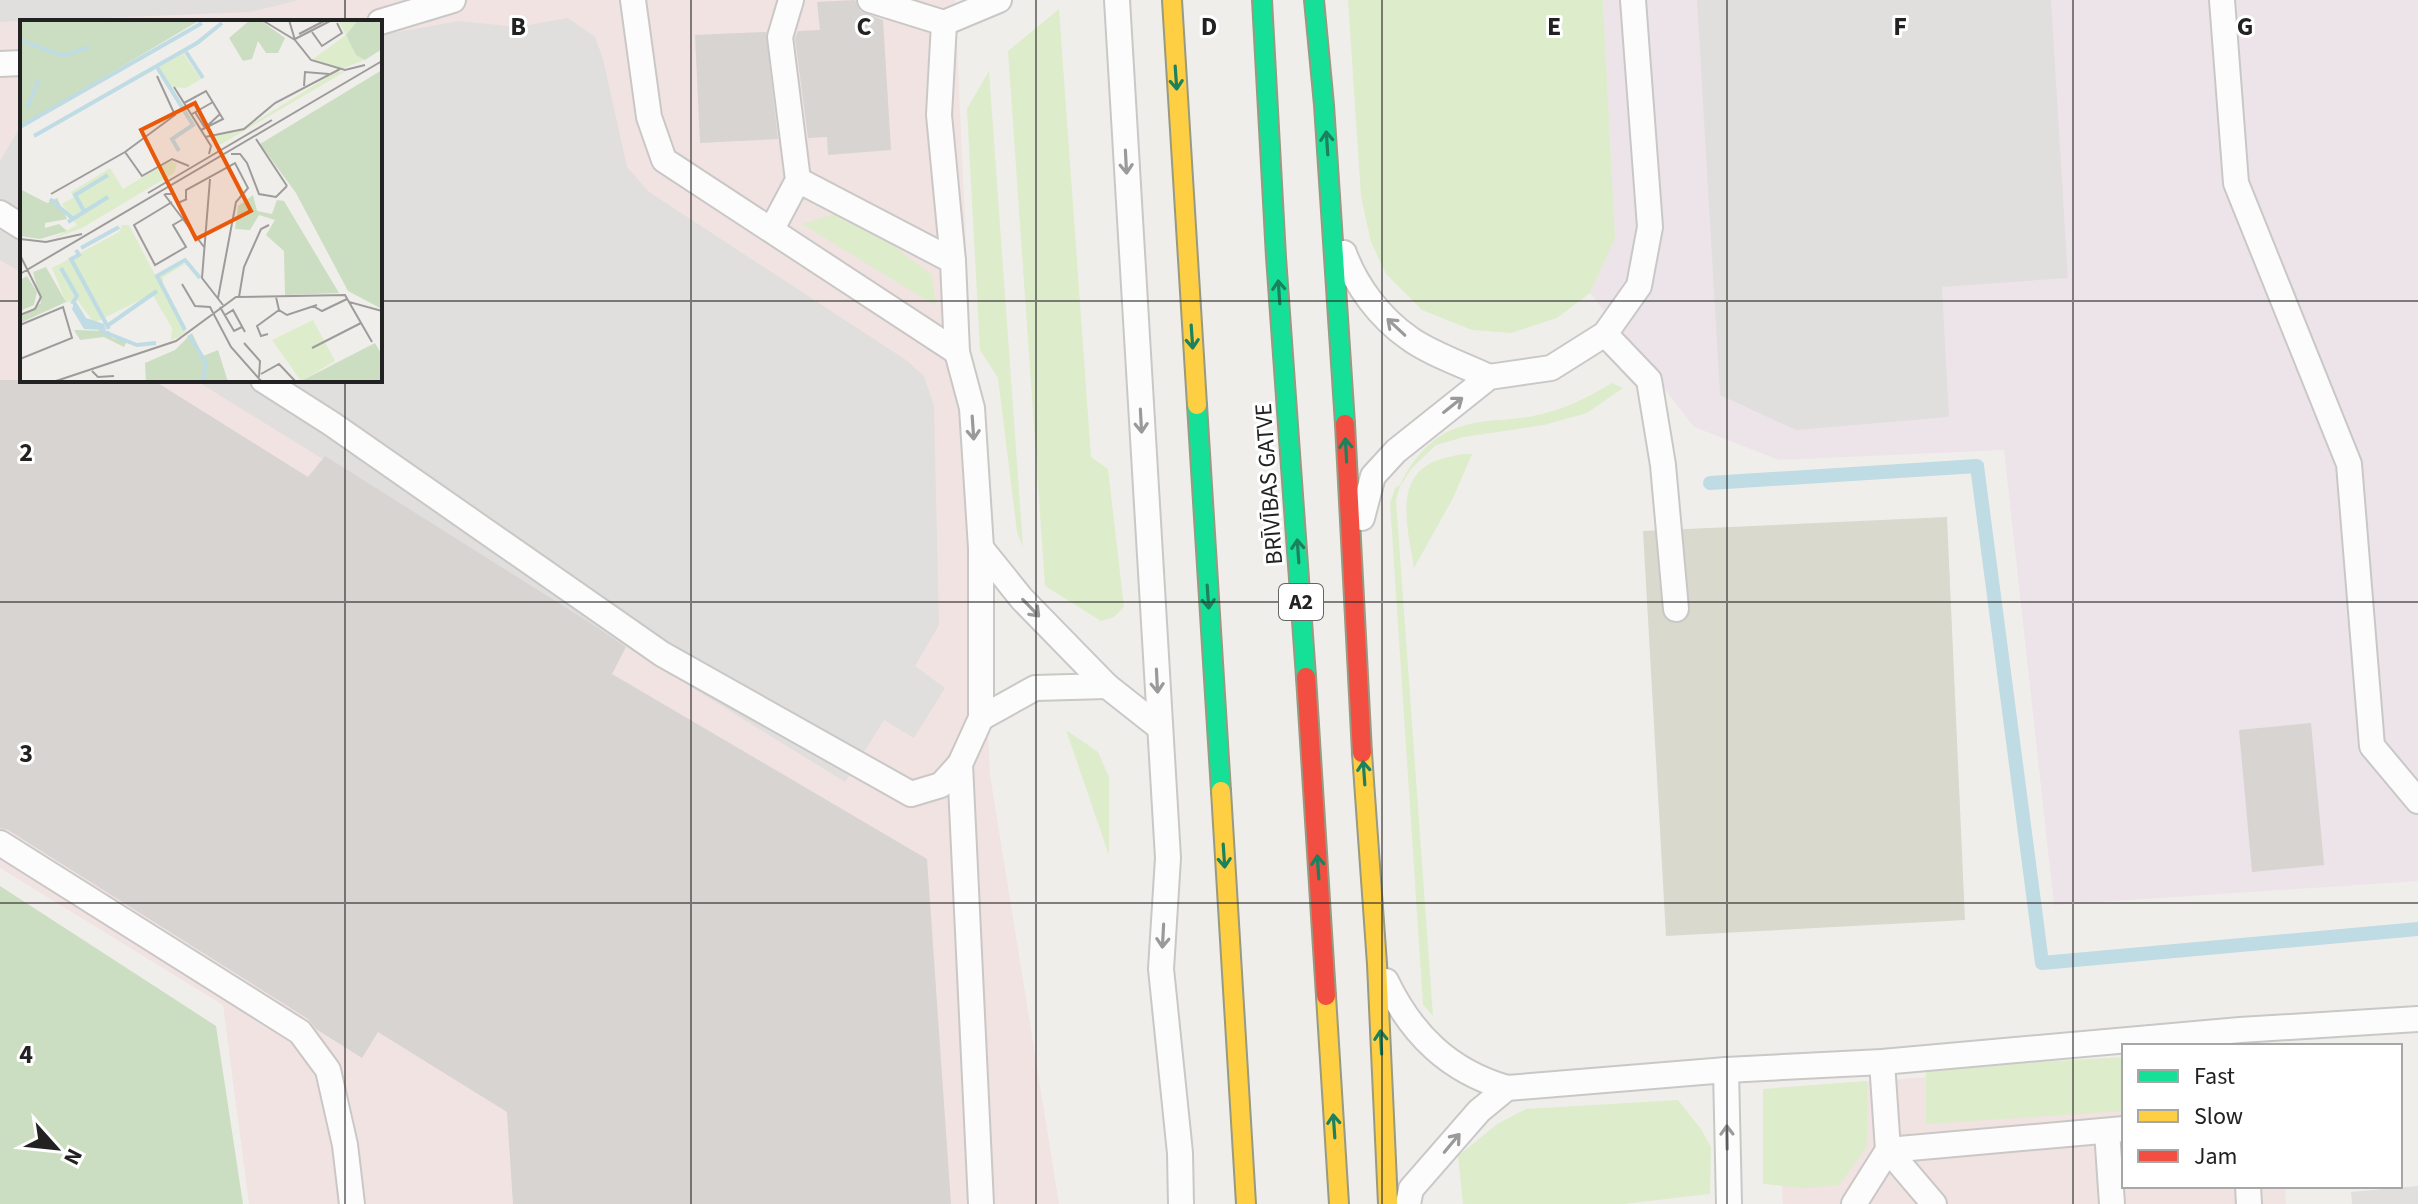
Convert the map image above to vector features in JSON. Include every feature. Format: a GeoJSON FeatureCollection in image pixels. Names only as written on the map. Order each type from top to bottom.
{"type":"FeatureCollection","features":[{"type":"Feature","properties":{"kind":"main road"},"geometry":{"type":"LineString","coordinates":[[1172,0],[1246,1204]]}},
{"type":"Feature","properties":{"kind":"main road","name":"BRĪVĪBAS GATVE"},"geometry":{"type":"LineString","coordinates":[[1262,0],[1276,257],[1295,506],[1339,1204]]}},
{"type":"Feature","properties":{"kind":"main road"},"geometry":{"type":"LineString","coordinates":[[1314,0],[1332,221],[1377,964],[1388,1204]]}},
{"type":"Feature","properties":{"kind":"lane"},"geometry":{"type":"LineString","coordinates":[[382,21],[453,0]]}},
{"type":"Feature","properties":{"kind":"lane"},"geometry":{"type":"LineString","coordinates":[[633,0],[649,117],[664,160],[957,352]]}},
{"type":"Feature","properties":{"kind":"lane"},"geometry":{"type":"LineString","coordinates":[[772,229],[798,180],[780,37],[791,0]]}},
{"type":"Feature","properties":{"kind":"lane"},"geometry":{"type":"LineString","coordinates":[[870,0],[944,23],[999,0]]}},
{"type":"Feature","properties":{"kind":"lane"},"geometry":{"type":"LineString","coordinates":[[1117,0],[1168,858],[1161,969],[1180,1153],[1181,1204]]}},
{"type":"Feature","properties":{"kind":"lane"},"geometry":{"type":"LineString","coordinates":[[1352,556],[1373,476],[1396,451],[1489,377],[1551,368],[1605,334],[1639,286],[1650,227],[1633,0]]}},
{"type":"Feature","properties":{"kind":"lane"},"geometry":{"type":"LineString","coordinates":[[2222,0],[2236,183],[2349,464],[2372,746],[2418,801]]}},
{"type":"Feature","properties":{"kind":"lane"},"geometry":{"type":"LineString","coordinates":[[266,382],[332,424],[662,654],[911,794],[941,785],[960,764],[981,718],[981,548],[972,408],[957,352],[953,261],[939,115],[944,23]]}},
{"type":"Feature","properties":{"kind":"lane"},"geometry":{"type":"LineString","coordinates":[[0,64],[20,63]]}},
{"type":"Feature","properties":{"kind":"lane"},"geometry":{"type":"LineString","coordinates":[[798,180],[953,261]]}},
{"type":"Feature","properties":{"kind":"lane"},"geometry":{"type":"LineString","coordinates":[[0,213],[20,226]]}},
{"type":"Feature","properties":{"kind":"lane"},"geometry":{"type":"LineString","coordinates":[[1332,221],[1349,266],[1374,307],[1410,339],[1489,377]]}},
{"type":"Feature","properties":{"kind":"lane"},"geometry":{"type":"LineString","coordinates":[[1605,334],[1649,380],[1663,465],[1676,609]]}},
{"type":"Feature","properties":{"kind":"lane"},"geometry":{"type":"LineString","coordinates":[[981,548],[1022,599],[1107,686],[1159,727]]}},
{"type":"Feature","properties":{"kind":"lane"},"geometry":{"type":"LineString","coordinates":[[981,718],[1035,688],[1107,686]]}},
{"type":"Feature","properties":{"kind":"lane"},"geometry":{"type":"LineString","coordinates":[[960,764],[981,1204]]}},
{"type":"Feature","properties":{"kind":"lane"},"geometry":{"type":"LineString","coordinates":[[0,843],[300,1032],[328,1070],[345,1145],[352,1204]]}},
{"type":"Feature","properties":{"kind":"lane"},"geometry":{"type":"LineString","coordinates":[[1377,964],[1416,1031],[1451,1064],[1483,1081],[1507,1088],[1726,1070],[2122,1046]]}},
{"type":"Feature","properties":{"kind":"lane"},"geometry":{"type":"LineString","coordinates":[[2150,1044],[2418,1019]]}},
{"type":"Feature","properties":{"kind":"lane"},"geometry":{"type":"LineString","coordinates":[[1854,1204],[1888,1150],[1882,1062]]}},
{"type":"Feature","properties":{"kind":"lane"},"geometry":{"type":"LineString","coordinates":[[1726,1070],[1729,1204]]}},
{"type":"Feature","properties":{"kind":"lane"},"geometry":{"type":"LineString","coordinates":[[1408,1204],[1411,1189],[1479,1111],[1507,1088]]}},
{"type":"Feature","properties":{"kind":"lane"},"geometry":{"type":"LineString","coordinates":[[1888,1150],[2116,1130],[2112,1204]]}},
{"type":"Feature","properties":{"kind":"lane"},"geometry":{"type":"LineString","coordinates":[[1888,1150],[1934,1204]]}},
{"type":"Feature","properties":{"kind":"shaded area"},"geometry":{"type":"Polygon","coordinates":[[[0,0],[955,0],[990,775],[1059,1204],[249,1204],[223,1005],[0,868],[0,0]]]}},
{"type":"Feature","properties":{"kind":"shaded area"},"geometry":{"type":"Polygon","coordinates":[[[0,0],[299,0],[251,12],[0,22],[0,0]]]}},
{"type":"Feature","properties":{"kind":"shaded area"},"geometry":{"type":"Polygon","coordinates":[[[1603,0],[2418,0],[2418,881],[2054,905],[2004,450],[1779,460],[1694,427],[1590,293],[1615,238],[1603,0]]]}},
{"type":"Feature","properties":{"kind":"shaded area"},"geometry":{"type":"Polygon","coordinates":[[[1697,0],[2051,0],[2068,278],[1942,287],[1949,417],[1796,430],[1720,395],[1697,0]]]}},
{"type":"Feature","properties":{"kind":"shaded area"},"geometry":{"type":"Polygon","coordinates":[[[568,18],[595,37],[603,59],[627,167],[649,192],[906,360],[924,376],[934,406],[939,625],[915,666],[945,688],[914,738],[884,720],[845,782],[198,382],[382,382],[382,35],[459,21],[518,27],[568,18]]]}},
{"type":"Feature","properties":{"kind":"shaded area"},"geometry":{"type":"Polygon","coordinates":[[[20,127],[20,272],[0,260],[0,161],[20,127]]]}},
{"type":"Feature","properties":{"kind":"shaded area"},"geometry":{"type":"Polygon","coordinates":[[[1947,517],[1965,920],[1666,936],[1643,531],[1947,517]]]}},
{"type":"Feature","properties":{"kind":"shaded area"},"geometry":{"type":"Polygon","coordinates":[[[2122,1063],[2122,1188],[2285,1188],[2286,1204],[1783,1204],[1775,1088],[2122,1063]]]}},
{"type":"Feature","properties":{"kind":"shaded area"},"geometry":{"type":"Polygon","coordinates":[[[2418,1186],[2418,1204],[2352,1204],[2351,1192],[2418,1186]]]}},
{"type":"Feature","properties":{"kind":"green space"},"geometry":{"type":"Polygon","coordinates":[[[1348,0],[1603,0],[1615,238],[1590,293],[1557,318],[1511,333],[1472,330],[1422,310],[1386,274],[1371,242],[1361,197],[1348,0]]]}},
{"type":"Feature","properties":{"kind":"green space"},"geometry":{"type":"Polygon","coordinates":[[[1059,9],[1091,457],[1108,469],[1124,607],[1114,617],[1101,621],[1045,586],[1008,51],[1059,9]]]}},
{"type":"Feature","properties":{"kind":"green space"},"geometry":{"type":"Polygon","coordinates":[[[989,71],[1023,547],[1017,532],[998,378],[980,350],[967,109],[989,71]]]}},
{"type":"Feature","properties":{"kind":"green space"},"geometry":{"type":"Polygon","coordinates":[[[838,213],[889,243],[932,275],[936,306],[802,224],[838,213]]]}},
{"type":"Feature","properties":{"kind":"green space"},"geometry":{"type":"Polygon","coordinates":[[[1612,383],[1623,388],[1587,413],[1544,425],[1464,437],[1436,445],[1412,468],[1400,486],[1396,500],[1433,1016],[1423,1005],[1390,503],[1395,488],[1418,456],[1444,434],[1474,423],[1525,418],[1554,410],[1612,383]]]}},
{"type":"Feature","properties":{"kind":"green space"},"geometry":{"type":"Polygon","coordinates":[[[1472,454],[1453,498],[1414,568],[1406,510],[1412,483],[1419,472],[1431,463],[1472,454]]]}},
{"type":"Feature","properties":{"kind":"green space"},"geometry":{"type":"Polygon","coordinates":[[[1066,730],[1098,752],[1109,777],[1109,855],[1066,730]]]}},
{"type":"Feature","properties":{"kind":"green space"},"geometry":{"type":"Polygon","coordinates":[[[0,886],[216,1026],[243,1204],[0,1204],[0,886]]]}},
{"type":"Feature","properties":{"kind":"green space"},"geometry":{"type":"Polygon","coordinates":[[[2122,1057],[2122,1111],[1926,1124],[1926,1069],[2122,1057]]]}},
{"type":"Feature","properties":{"kind":"green space"},"geometry":{"type":"Polygon","coordinates":[[[1867,1081],[1867,1147],[1839,1185],[1805,1188],[1763,1184],[1763,1089],[1867,1081]]]}},
{"type":"Feature","properties":{"kind":"green space"},"geometry":{"type":"Polygon","coordinates":[[[1678,1100],[1711,1147],[1710,1194],[1623,1204],[1463,1204],[1458,1156],[1497,1124],[1526,1109],[1678,1100]]]}},
{"type":"Feature","properties":{"kind":"building"},"geometry":{"type":"Polygon","coordinates":[[[855,0],[860,11],[883,20],[891,150],[828,155],[827,137],[808,138],[795,38],[798,31],[820,30],[817,2],[855,0]]]}},
{"type":"Feature","properties":{"kind":"building"},"geometry":{"type":"Polygon","coordinates":[[[766,32],[778,139],[700,143],[695,35],[766,32]]]}},
{"type":"Feature","properties":{"kind":"building"},"geometry":{"type":"Polygon","coordinates":[[[0,380],[156,382],[308,477],[325,456],[626,647],[612,674],[927,859],[951,1204],[513,1204],[507,1112],[378,1032],[362,1058],[316,1029],[308,1019],[8,830],[0,828],[0,380]]]}},
{"type":"Feature","properties":{"kind":"building"},"geometry":{"type":"Polygon","coordinates":[[[2311,723],[2324,865],[2252,872],[2239,730],[2311,723]]]}},
{"type":"Feature","properties":{"kind":"waterway"},"geometry":{"type":"LineString","coordinates":[[1710,483],[1977,466],[2042,963],[2418,929]]}},
{"type":"Feature","properties":{"kind":"traffic: fast"},"geometry":{"type":"LineString","coordinates":[[1262,0],[1276,257],[1306,677]]}},
{"type":"Feature","properties":{"kind":"traffic: fast"},"geometry":{"type":"LineString","coordinates":[[1314,0],[1345,424]]}},
{"type":"Feature","properties":{"kind":"traffic: fast"},"geometry":{"type":"LineString","coordinates":[[1197,405],[1221,791]]}},
{"type":"Feature","properties":{"kind":"traffic: slow"},"geometry":{"type":"LineString","coordinates":[[1172,0],[1197,405]]}},
{"type":"Feature","properties":{"kind":"traffic: slow"},"geometry":{"type":"LineString","coordinates":[[1362,753],[1377,964],[1388,1204]]}},
{"type":"Feature","properties":{"kind":"traffic: slow"},"geometry":{"type":"LineString","coordinates":[[1221,791],[1246,1204]]}},
{"type":"Feature","properties":{"kind":"traffic: slow"},"geometry":{"type":"LineString","coordinates":[[1326,996],[1339,1204]]}},
{"type":"Feature","properties":{"kind":"traffic: jam"},"geometry":{"type":"LineString","coordinates":[[1345,424],[1362,753]]}},
{"type":"Feature","properties":{"kind":"traffic: jam"},"geometry":{"type":"LineString","coordinates":[[1306,677],[1326,996]]}}]}
